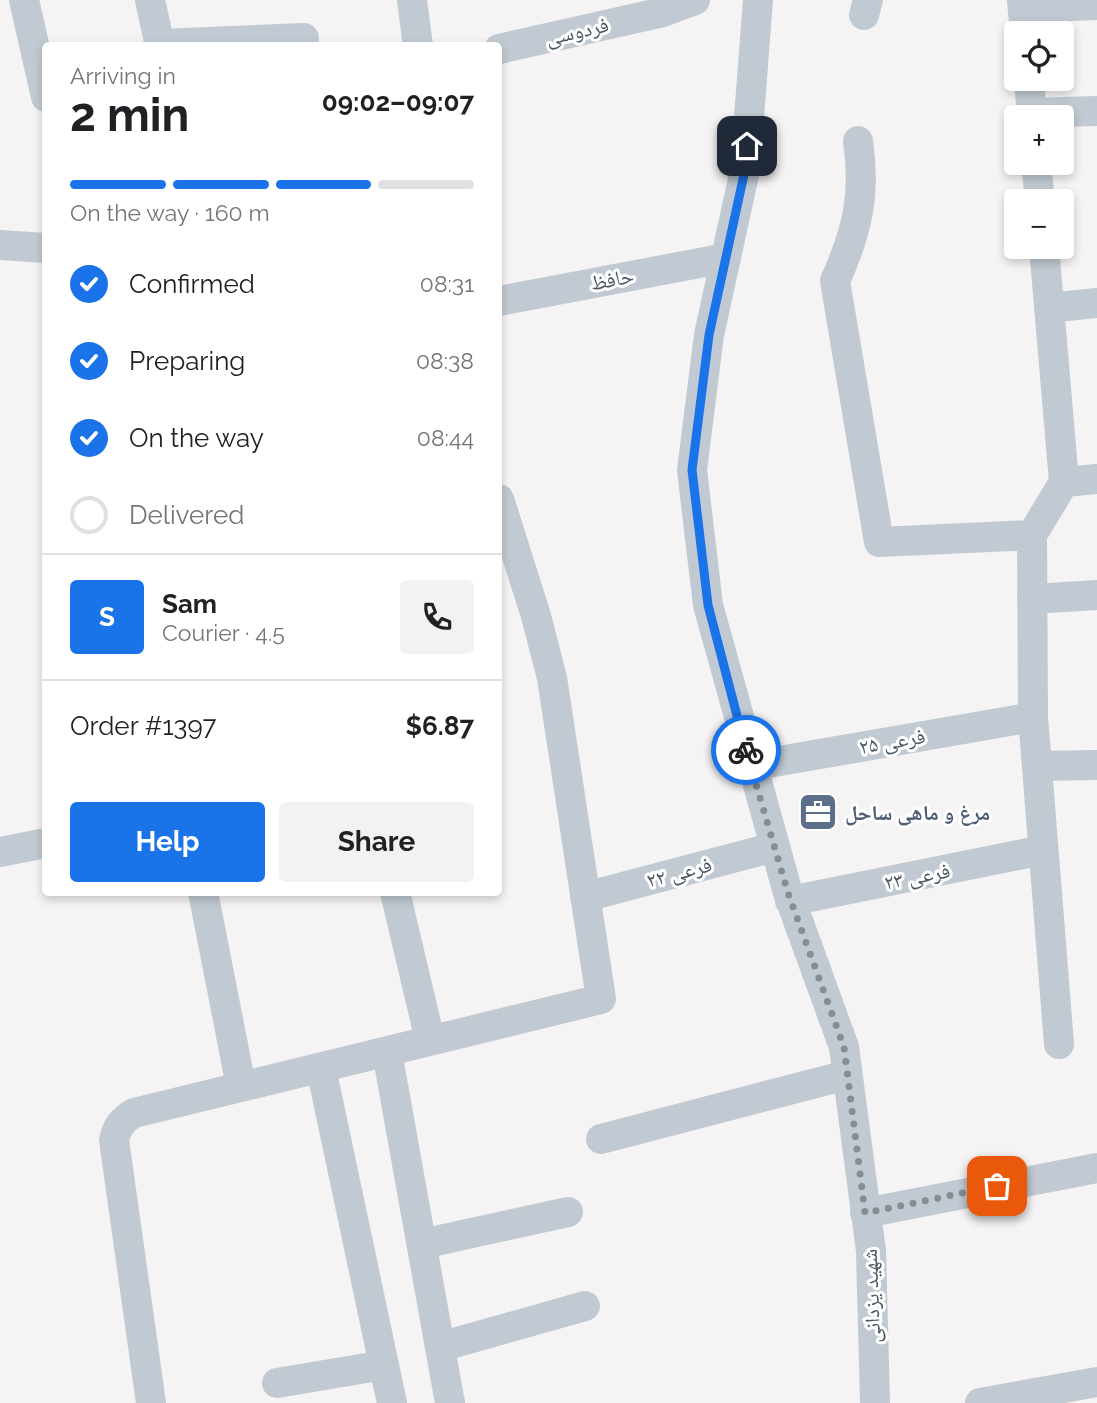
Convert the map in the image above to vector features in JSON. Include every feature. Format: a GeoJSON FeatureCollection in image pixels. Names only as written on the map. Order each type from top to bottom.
{"type":"FeatureCollection","features":[{"type":"Feature","properties":{"kind":"street"},"geometry":{"type":"LineString","coordinates":[[24,0],[42,79]]}},
{"type":"Feature","properties":{"kind":"street"},"geometry":{"type":"LineString","coordinates":[[150,0],[159,42]]}},
{"type":"Feature","properties":{"kind":"street"},"geometry":{"type":"LineString","coordinates":[[412,0],[417,42]]}},
{"type":"Feature","properties":{"kind":"street","name":"فردوسی"},"geometry":{"type":"LineString","coordinates":[[502,48],[663,12],[695,0]]}},
{"type":"Feature","properties":{"kind":"street","name":"شهید یزدانی"},"geometry":{"type":"LineString","coordinates":[[758,0],[745,170],[709,335],[692,470],[708,605],[790,901],[844,1047],[871,1251],[875,1403]]}},
{"type":"Feature","properties":{"kind":"street"},"geometry":{"type":"LineString","coordinates":[[1031,21],[1039,3],[1097,5]]}},
{"type":"Feature","properties":{"kind":"street"},"geometry":{"type":"LineString","coordinates":[[222,42],[304,38]]}},
{"type":"Feature","properties":{"kind":"street"},"geometry":{"type":"LineString","coordinates":[[1074,112],[1097,111]]}},
{"type":"Feature","properties":{"kind":"street"},"geometry":{"type":"LineString","coordinates":[[858,141],[863,177],[858,217],[835,281],[879,542],[1032,535]]}},
{"type":"Feature","properties":{"kind":"street"},"geometry":{"type":"LineString","coordinates":[[0,245],[42,248]]}},
{"type":"Feature","properties":{"kind":"street","name":"حافظ"},"geometry":{"type":"LineString","coordinates":[[502,300],[726,258]]}},
{"type":"Feature","properties":{"kind":"street"},"geometry":{"type":"LineString","coordinates":[[1045,259],[1064,482],[1032,535],[1033,717],[1059,1044]]}},
{"type":"Feature","properties":{"kind":"street"},"geometry":{"type":"LineString","coordinates":[[1049,308],[1097,303]]}},
{"type":"Feature","properties":{"kind":"street"},"geometry":{"type":"LineString","coordinates":[[1064,482],[1097,479]]}},
{"type":"Feature","properties":{"kind":"street"},"geometry":{"type":"LineString","coordinates":[[150,1403],[114,1140],[116,1129],[134,1113],[601,999],[552,678],[537,616],[502,508]]}},
{"type":"Feature","properties":{"kind":"street"},"geometry":{"type":"LineString","coordinates":[[1032,599],[1097,595]]}},
{"type":"Feature","properties":{"kind":"street","name":"فرعی ۲۵"},"geometry":{"type":"LineString","coordinates":[[751,766],[1033,717]]}},
{"type":"Feature","properties":{"kind":"street"},"geometry":{"type":"LineString","coordinates":[[1038,766],[1097,765]]}},
{"type":"Feature","properties":{"kind":"street"},"geometry":{"type":"LineString","coordinates":[[0,852],[42,844]]}},
{"type":"Feature","properties":{"kind":"street","name":"فرعی ۲۲"},"geometry":{"type":"LineString","coordinates":[[584,897],[774,847]]}},
{"type":"Feature","properties":{"kind":"street","name":"فرعی ۲۳"},"geometry":{"type":"LineString","coordinates":[[790,901],[1042,850]]}},
{"type":"Feature","properties":{"kind":"street"},"geometry":{"type":"LineString","coordinates":[[204,896],[241,1086]]}},
{"type":"Feature","properties":{"kind":"street"},"geometry":{"type":"LineString","coordinates":[[396,896],[430,1040]]}},
{"type":"Feature","properties":{"kind":"street"},"geometry":{"type":"LineString","coordinates":[[387,1052],[450,1403]]}},
{"type":"Feature","properties":{"kind":"street"},"geometry":{"type":"LineString","coordinates":[[321,1068],[392,1403]]}},
{"type":"Feature","properties":{"kind":"street"},"geometry":{"type":"LineString","coordinates":[[601,1139],[847,1076]]}},
{"type":"Feature","properties":{"kind":"street"},"geometry":{"type":"LineString","coordinates":[[865,1213],[1097,1168]]}},
{"type":"Feature","properties":{"kind":"street"},"geometry":{"type":"LineString","coordinates":[[422,1244],[568,1212]]}},
{"type":"Feature","properties":{"kind":"street"},"geometry":{"type":"LineString","coordinates":[[440,1347],[585,1306]]}},
{"type":"Feature","properties":{"kind":"street"},"geometry":{"type":"LineString","coordinates":[[277,1383],[384,1365]]}},
{"type":"Feature","properties":{"kind":"street"},"geometry":{"type":"LineString","coordinates":[[980,1403],[1097,1382]]}},
{"type":"Feature","properties":{"kind":"way so far"},"geometry":{"type":"LineString","coordinates":[[746,750],[788,893],[844,1047],[865,1213],[997,1186]]}},
{"type":"Feature","properties":{"kind":"place","name":"مرغ و ماهی ساحل"},"geometry":{"type":"Point","coordinates":[818,812]}},
{"type":"Feature","properties":{"kind":"route"},"geometry":{"type":"LineString","coordinates":[[746,750],[708,605],[692,470],[709,335],[745,170],[747,146]]}}]}
